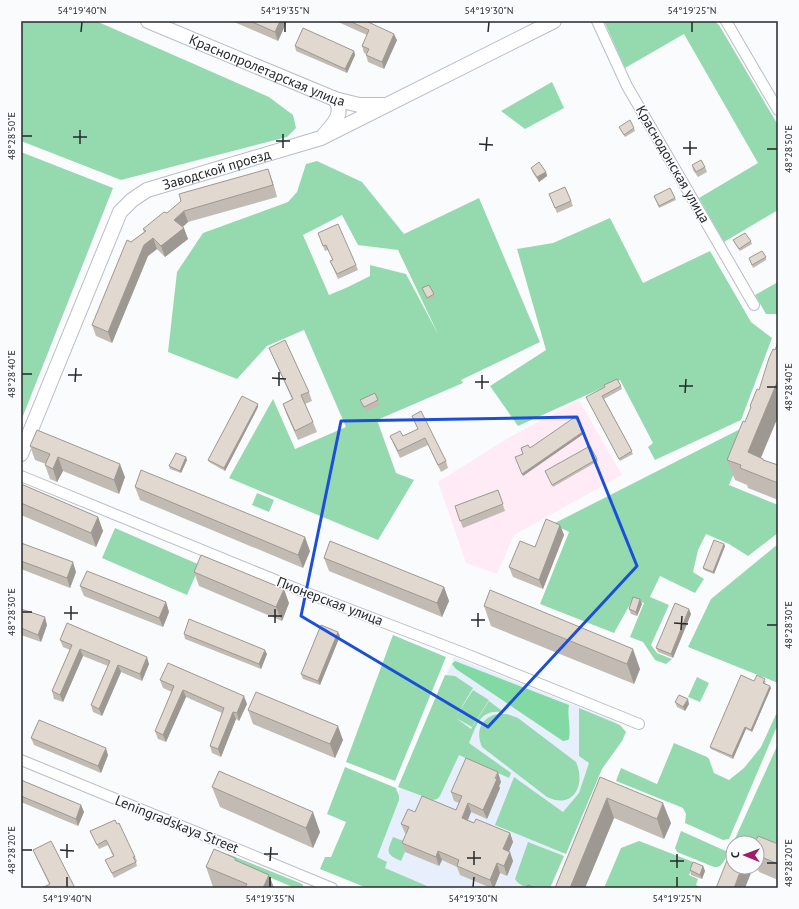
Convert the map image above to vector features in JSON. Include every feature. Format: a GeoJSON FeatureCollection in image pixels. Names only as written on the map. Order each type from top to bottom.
{"type":"FeatureCollection","features":[{"type":"Feature","properties":{"kind":"street","name":"Краснопролетарская улица"},"geometry":{"type":"LineString","coordinates":[[148,21],[335,99],[359,105],[389,104]]}},
{"type":"Feature","properties":{"kind":"street","name":"Заводской проезд"},"geometry":{"type":"LineString","coordinates":[[21,454],[120,212],[132,200],[147,190],[321,138],[554,21]]}},
{"type":"Feature","properties":{"kind":"street","name":"Краснодонская улица"},"geometry":{"type":"LineString","coordinates":[[597,21],[627,86],[754,305]]}},
{"type":"Feature","properties":{"kind":"street"},"geometry":{"type":"LineString","coordinates":[[726,21],[778,110]]}},
{"type":"Feature","properties":{"kind":"street"},"geometry":{"type":"LineString","coordinates":[[321,138],[334,125],[338,116],[339,107],[335,99]]}},
{"type":"Feature","properties":{"kind":"street","name":"Пионерская улица"},"geometry":{"type":"LineString","coordinates":[[21,476],[307,593],[466,654],[639,724]]}},
{"type":"Feature","properties":{"kind":"street","name":"Leningradskaya Street"},"geometry":{"type":"LineString","coordinates":[[21,760],[332,888]]}},
{"type":"Feature","properties":{"kind":"highlighted area"},"geometry":{"type":"Polygon","coordinates":[[[577,417],[637,566],[488,727],[301,616],[341,421],[577,417]]]}},
{"type":"Feature","properties":{"kind":"shaded area"},"geometry":{"type":"Polygon","coordinates":[[[579,400],[622,475],[514,535],[497,574],[466,563],[438,482],[508,438],[579,400]]]}},
{"type":"Feature","properties":{"kind":"shaded area"},"geometry":{"type":"Polygon","coordinates":[[[454,657],[617,722],[549,888],[398,888],[362,873],[398,793],[454,657]]]}},
{"type":"Feature","properties":{"kind":"green space"},"geometry":{"type":"Polygon","coordinates":[[[21,21],[96,21],[269,97],[293,115],[296,128],[287,137],[121,180],[21,141],[21,21]]]}},
{"type":"Feature","properties":{"kind":"green space"},"geometry":{"type":"Polygon","coordinates":[[[604,21],[714,21],[719,25],[778,125],[778,210],[724,242],[699,198],[758,163],[684,34],[625,68],[604,21]]]}},
{"type":"Feature","properties":{"kind":"green space"},"geometry":{"type":"Polygon","coordinates":[[[552,82],[564,108],[525,129],[501,111],[552,82]]]}},
{"type":"Feature","properties":{"kind":"green space"},"geometry":{"type":"Polygon","coordinates":[[[21,152],[113,188],[21,421],[21,152]]]}},
{"type":"Feature","properties":{"kind":"green space"},"geometry":{"type":"Polygon","coordinates":[[[317,161],[362,182],[404,234],[479,198],[540,342],[461,380],[463,383],[377,420],[396,473],[414,480],[378,540],[229,478],[273,399],[295,449],[346,427],[304,330],[267,346],[237,379],[168,352],[177,272],[203,233],[288,202],[297,192],[306,164],[317,161]],[[342,215],[303,235],[329,295],[370,276],[370,265],[406,274],[438,334],[398,250],[358,245],[342,215]]]}},
{"type":"Feature","properties":{"kind":"green space"},"geometry":{"type":"Polygon","coordinates":[[[610,218],[643,283],[710,251],[751,322],[772,338],[741,420],[655,460],[648,447],[653,443],[620,380],[518,426],[490,386],[546,350],[517,249],[553,243],[610,218]]]}},
{"type":"Feature","properties":{"kind":"green space"},"geometry":{"type":"Polygon","coordinates":[[[778,282],[778,314],[766,314],[755,295],[778,282]]]}},
{"type":"Feature","properties":{"kind":"green space"},"geometry":{"type":"Polygon","coordinates":[[[756,421],[729,485],[778,505],[778,533],[748,556],[729,544],[706,534],[698,550],[693,572],[704,579],[695,593],[660,576],[650,597],[669,605],[651,645],[657,653],[672,659],[666,664],[655,660],[643,642],[630,637],[644,603],[633,599],[614,633],[540,604],[569,532],[553,524],[756,421]]]}},
{"type":"Feature","properties":{"kind":"green space"},"geometry":{"type":"Polygon","coordinates":[[[257,493],[274,500],[269,512],[252,505],[257,493]]]}},
{"type":"Feature","properties":{"kind":"green space"},"geometry":{"type":"Polygon","coordinates":[[[115,528],[200,565],[187,595],[102,558],[115,528]]]}},
{"type":"Feature","properties":{"kind":"green space"},"geometry":{"type":"Polygon","coordinates":[[[778,544],[778,683],[688,647],[711,599],[778,544]]]}},
{"type":"Feature","properties":{"kind":"green space"},"geometry":{"type":"Polygon","coordinates":[[[393,635],[446,657],[395,781],[346,762],[393,635]]]}},
{"type":"Feature","properties":{"kind":"green space"},"geometry":{"type":"Polygon","coordinates":[[[455,661],[569,705],[569,739],[563,741],[456,669],[452,664],[455,661]]]}},
{"type":"Feature","properties":{"kind":"green space"},"geometry":{"type":"Polygon","coordinates":[[[445,675],[455,676],[473,688],[455,718],[473,690],[489,700],[472,727],[456,718],[471,729],[489,701],[501,710],[500,712],[487,714],[479,721],[469,743],[511,773],[509,778],[459,755],[440,796],[433,800],[398,787],[445,675]]]}},
{"type":"Feature","properties":{"kind":"green space"},"geometry":{"type":"Polygon","coordinates":[[[697,677],[709,683],[700,702],[688,697],[697,677]]]}},
{"type":"Feature","properties":{"kind":"green space"},"geometry":{"type":"Polygon","coordinates":[[[579,708],[620,725],[626,732],[622,741],[602,769],[566,854],[495,825],[514,777],[563,812],[579,793],[589,763],[579,756],[579,708]]]}},
{"type":"Feature","properties":{"kind":"green space"},"geometry":{"type":"Polygon","coordinates":[[[778,710],[778,724],[731,835],[725,835],[725,840],[685,823],[686,814],[683,808],[616,781],[621,768],[657,784],[674,743],[707,757],[714,773],[729,780],[744,768],[761,747],[778,710]]]}},
{"type":"Feature","properties":{"kind":"green space"},"geometry":{"type":"Polygon","coordinates":[[[498,714],[507,714],[518,718],[576,762],[579,770],[578,786],[575,793],[571,797],[564,800],[556,800],[547,797],[482,747],[479,736],[481,726],[487,718],[498,714]]]}},
{"type":"Feature","properties":{"kind":"green space"},"geometry":{"type":"Polygon","coordinates":[[[778,744],[778,860],[765,849],[765,835],[737,835],[778,744]]]}},
{"type":"Feature","properties":{"kind":"green space"},"geometry":{"type":"Polygon","coordinates":[[[345,767],[396,788],[399,800],[377,857],[387,862],[385,868],[429,888],[367,888],[320,869],[325,857],[331,857],[346,822],[327,814],[345,767]]]}},
{"type":"Feature","properties":{"kind":"green space"},"geometry":{"type":"Polygon","coordinates":[[[681,831],[725,851],[725,858],[722,865],[714,867],[677,852],[675,848],[681,831]]]}},
{"type":"Feature","properties":{"kind":"green space"},"geometry":{"type":"Polygon","coordinates":[[[393,837],[409,843],[401,861],[392,856],[389,852],[389,846],[393,837]]]}},
{"type":"Feature","properties":{"kind":"green space"},"geometry":{"type":"Polygon","coordinates":[[[639,841],[696,863],[697,864],[693,865],[689,875],[698,879],[696,885],[703,888],[604,888],[621,848],[639,841]]]}},
{"type":"Feature","properties":{"kind":"green space"},"geometry":{"type":"Polygon","coordinates":[[[528,842],[564,856],[550,888],[526,887],[518,883],[515,879],[528,842]]]}},
{"type":"Feature","properties":{"kind":"green space"},"geometry":{"type":"Polygon","coordinates":[[[225,854],[300,883],[303,885],[303,888],[295,888],[221,857],[225,854]]]}},
{"type":"Feature","properties":{"kind":"building"},"geometry":{"type":"Polygon","coordinates":[[[250,21],[280,21],[275,32],[250,21]]]}},
{"type":"Feature","properties":{"kind":"building"},"geometry":{"type":"Polygon","coordinates":[[[349,21],[366,21],[394,34],[382,62],[366,55],[369,49],[362,46],[369,30],[349,21]]]}},
{"type":"Feature","properties":{"kind":"building"},"geometry":{"type":"Polygon","coordinates":[[[303,28],[354,51],[345,69],[295,46],[303,28]]]}},
{"type":"Feature","properties":{"kind":"building"},"geometry":{"type":"Polygon","coordinates":[[[630,120],[634,128],[624,135],[619,127],[630,120]]]}},
{"type":"Feature","properties":{"kind":"building"},"geometry":{"type":"Polygon","coordinates":[[[701,160],[705,167],[696,172],[692,165],[701,160]]]}},
{"type":"Feature","properties":{"kind":"building"},"geometry":{"type":"Polygon","coordinates":[[[539,162],[546,172],[537,177],[531,168],[539,162]]]}},
{"type":"Feature","properties":{"kind":"building"},"geometry":{"type":"Polygon","coordinates":[[[268,169],[273,185],[184,211],[174,220],[184,228],[161,246],[153,238],[144,245],[108,332],[92,325],[127,240],[131,242],[146,231],[143,229],[164,212],[167,213],[181,201],[179,194],[268,169]]]}},
{"type":"Feature","properties":{"kind":"building"},"geometry":{"type":"Polygon","coordinates":[[[565,187],[571,201],[555,208],[549,194],[565,187]]]}},
{"type":"Feature","properties":{"kind":"building"},"geometry":{"type":"Polygon","coordinates":[[[670,188],[675,198],[659,206],[654,196],[670,188]]]}},
{"type":"Feature","properties":{"kind":"building"},"geometry":{"type":"Polygon","coordinates":[[[338,224],[356,265],[337,274],[330,261],[333,260],[326,245],[323,246],[318,233],[338,224]]]}},
{"type":"Feature","properties":{"kind":"building"},"geometry":{"type":"Polygon","coordinates":[[[745,233],[751,241],[739,249],[733,240],[745,233]]]}},
{"type":"Feature","properties":{"kind":"building"},"geometry":{"type":"Polygon","coordinates":[[[762,251],[766,257],[752,265],[749,258],[762,251]]]}},
{"type":"Feature","properties":{"kind":"building"},"geometry":{"type":"Polygon","coordinates":[[[429,285],[434,294],[427,298],[422,288],[429,285]]]}},
{"type":"Feature","properties":{"kind":"building"},"geometry":{"type":"Polygon","coordinates":[[[285,340],[309,392],[301,395],[313,422],[295,431],[283,404],[293,399],[269,348],[285,340]]]}},
{"type":"Feature","properties":{"kind":"building"},"geometry":{"type":"Polygon","coordinates":[[[778,342],[778,380],[748,452],[763,460],[778,465],[778,483],[740,468],[741,465],[727,460],[743,421],[745,422],[757,389],[759,390],[769,358],[773,349],[775,350],[778,342]]]}},
{"type":"Feature","properties":{"kind":"building"},"geometry":{"type":"Polygon","coordinates":[[[617,379],[621,386],[602,396],[632,451],[619,459],[586,397],[605,387],[604,385],[617,379]]]}},
{"type":"Feature","properties":{"kind":"building"},"geometry":{"type":"Polygon","coordinates":[[[375,393],[378,400],[364,407],[360,400],[375,393]]]}},
{"type":"Feature","properties":{"kind":"building"},"geometry":{"type":"Polygon","coordinates":[[[242,396],[258,404],[224,468],[208,460],[242,396]]]}},
{"type":"Feature","properties":{"kind":"building"},"geometry":{"type":"Polygon","coordinates":[[[421,411],[446,461],[438,465],[425,438],[398,451],[390,436],[400,431],[403,436],[418,429],[412,416],[421,411]]]}},
{"type":"Feature","properties":{"kind":"building"},"geometry":{"type":"Polygon","coordinates":[[[575,417],[584,431],[522,474],[515,457],[523,454],[521,448],[528,445],[530,448],[575,417]]]}},
{"type":"Feature","properties":{"kind":"building"},"geometry":{"type":"Polygon","coordinates":[[[37,430],[120,464],[114,480],[58,457],[53,469],[45,465],[50,454],[30,446],[37,430]]]}},
{"type":"Feature","properties":{"kind":"building"},"geometry":{"type":"Polygon","coordinates":[[[590,446],[597,459],[552,485],[545,471],[590,446]]]}},
{"type":"Feature","properties":{"kind":"building"},"geometry":{"type":"Polygon","coordinates":[[[176,453],[186,457],[180,471],[169,466],[176,453]]]}},
{"type":"Feature","properties":{"kind":"building"},"geometry":{"type":"Polygon","coordinates":[[[141,470],[305,537],[298,555],[135,487],[141,470]]]}},
{"type":"Feature","properties":{"kind":"building"},"geometry":{"type":"Polygon","coordinates":[[[21,484],[98,517],[91,533],[21,503],[21,484]]]}},
{"type":"Feature","properties":{"kind":"building"},"geometry":{"type":"Polygon","coordinates":[[[498,490],[503,504],[460,521],[455,506],[498,490]]]}},
{"type":"Feature","properties":{"kind":"building"},"geometry":{"type":"Polygon","coordinates":[[[546,519],[560,525],[539,580],[509,567],[520,541],[535,547],[546,519]]]}},
{"type":"Feature","properties":{"kind":"building"},"geometry":{"type":"Polygon","coordinates":[[[714,540],[724,544],[713,572],[703,568],[714,540]]]}},
{"type":"Feature","properties":{"kind":"building"},"geometry":{"type":"Polygon","coordinates":[[[330,541],[444,587],[437,603],[324,558],[330,541]]]}},
{"type":"Feature","properties":{"kind":"building"},"geometry":{"type":"Polygon","coordinates":[[[21,543],[73,562],[67,578],[21,561],[21,543]]]}},
{"type":"Feature","properties":{"kind":"building"},"geometry":{"type":"Polygon","coordinates":[[[201,555],[284,589],[276,607],[194,572],[201,555]]]}},
{"type":"Feature","properties":{"kind":"building"},"geometry":{"type":"Polygon","coordinates":[[[87,571],[166,602],[159,618],[80,586],[87,571]]]}},
{"type":"Feature","properties":{"kind":"building"},"geometry":{"type":"Polygon","coordinates":[[[490,590],[633,649],[627,664],[484,606],[490,590]]]}},
{"type":"Feature","properties":{"kind":"building"},"geometry":{"type":"Polygon","coordinates":[[[633,597],[640,599],[636,612],[629,609],[633,597]]]}},
{"type":"Feature","properties":{"kind":"building"},"geometry":{"type":"Polygon","coordinates":[[[675,603],[689,609],[671,654],[656,648],[675,603]]]}},
{"type":"Feature","properties":{"kind":"building"},"geometry":{"type":"Polygon","coordinates":[[[21,609],[45,617],[38,635],[21,628],[21,609]]]}},
{"type":"Feature","properties":{"kind":"building"},"geometry":{"type":"Polygon","coordinates":[[[189,619],[265,650],[259,664],[184,634],[189,619]]]}},
{"type":"Feature","properties":{"kind":"building"},"geometry":{"type":"Polygon","coordinates":[[[67,623],[147,657],[140,674],[118,665],[99,709],[91,705],[110,661],[80,649],[60,695],[52,691],[72,645],[60,640],[67,623]]]}},
{"type":"Feature","properties":{"kind":"building"},"geometry":{"type":"Polygon","coordinates":[[[321,625],[338,632],[318,681],[301,674],[321,625]]]}},
{"type":"Feature","properties":{"kind":"building"},"geometry":{"type":"Polygon","coordinates":[[[168,663],[244,696],[237,713],[233,712],[218,749],[210,746],[224,708],[183,690],[163,735],[155,731],[174,686],[160,680],[168,663]]]}},
{"type":"Feature","properties":{"kind":"building"},"geometry":{"type":"Polygon","coordinates":[[[741,675],[754,681],[757,675],[765,679],[763,683],[770,686],[751,730],[745,727],[732,756],[710,747],[741,675]]]}},
{"type":"Feature","properties":{"kind":"building"},"geometry":{"type":"Polygon","coordinates":[[[256,692],[338,726],[330,744],[248,710],[256,692]]]}},
{"type":"Feature","properties":{"kind":"building"},"geometry":{"type":"Polygon","coordinates":[[[679,695],[688,699],[683,707],[675,702],[679,695]]]}},
{"type":"Feature","properties":{"kind":"building"},"geometry":{"type":"Polygon","coordinates":[[[39,720],[106,748],[98,766],[31,738],[39,720]]]}},
{"type":"Feature","properties":{"kind":"building"},"geometry":{"type":"Polygon","coordinates":[[[466,758],[498,772],[495,778],[497,779],[483,810],[468,803],[462,818],[474,823],[476,819],[510,833],[503,849],[510,852],[504,866],[497,863],[490,880],[457,866],[459,860],[438,851],[436,857],[402,843],[409,827],[401,824],[408,809],[415,812],[422,796],[456,810],[462,796],[451,792],[466,758]]]}},
{"type":"Feature","properties":{"kind":"building"},"geometry":{"type":"Polygon","coordinates":[[[219,771],[313,812],[306,828],[212,787],[219,771]]]}},
{"type":"Feature","properties":{"kind":"building"},"geometry":{"type":"Polygon","coordinates":[[[600,777],[663,803],[657,819],[607,798],[570,888],[555,888],[600,777]]]}},
{"type":"Feature","properties":{"kind":"building"},"geometry":{"type":"Polygon","coordinates":[[[21,780],[81,805],[76,819],[21,796],[21,780]]]}},
{"type":"Feature","properties":{"kind":"building"},"geometry":{"type":"Polygon","coordinates":[[[115,820],[117,824],[119,823],[136,862],[112,873],[105,860],[114,856],[106,840],[97,845],[90,831],[115,820]]]}},
{"type":"Feature","properties":{"kind":"building"},"geometry":{"type":"Polygon","coordinates":[[[765,839],[778,844],[778,864],[765,858],[765,839]]]}},
{"type":"Feature","properties":{"kind":"building"},"geometry":{"type":"Polygon","coordinates":[[[51,841],[75,888],[42,888],[50,884],[33,850],[51,841]]]}},
{"type":"Feature","properties":{"kind":"building"},"geometry":{"type":"Polygon","coordinates":[[[214,849],[269,875],[263,888],[245,888],[247,884],[206,867],[214,849]]]}},
{"type":"Feature","properties":{"kind":"building"},"geometry":{"type":"Polygon","coordinates":[[[693,862],[703,866],[700,875],[690,870],[693,862]]]}},
{"type":"Feature","properties":{"kind":"building"},"geometry":{"type":"Polygon","coordinates":[[[725,866],[725,875],[739,875],[734,888],[716,888],[725,866]]]}},
{"type":"Feature","properties":{"kind":"building"},"geometry":{"type":"Polygon","coordinates":[[[528,885],[535,888],[527,888],[528,885]]]}}]}
